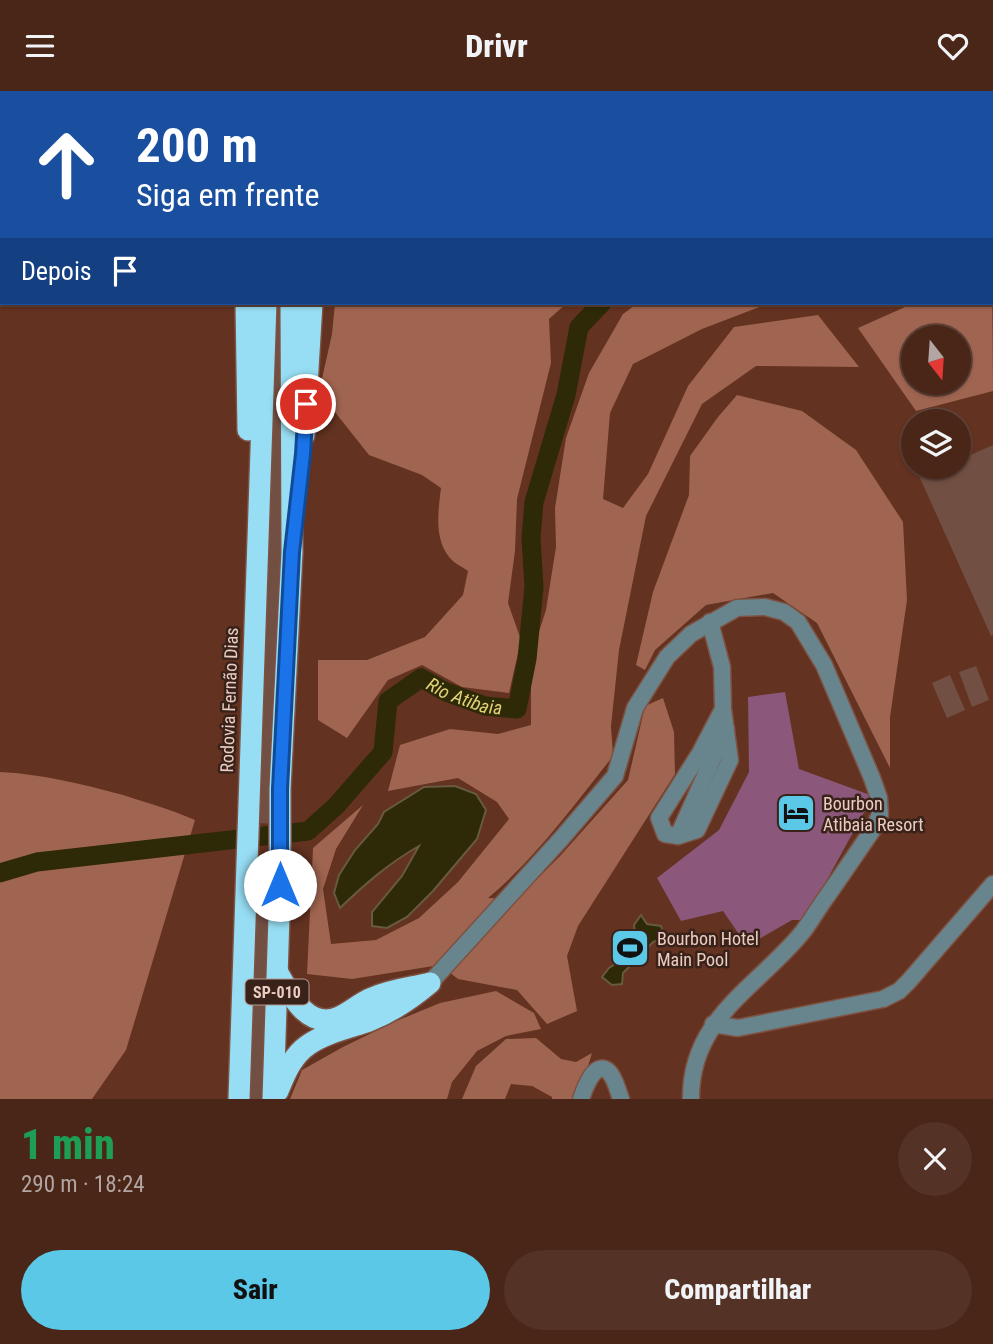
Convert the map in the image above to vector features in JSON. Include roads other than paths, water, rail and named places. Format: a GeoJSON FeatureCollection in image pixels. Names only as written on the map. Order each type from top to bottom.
{"type":"FeatureCollection","features":[{"type":"Feature","properties":{"kind":"highway"},"geometry":{"type":"LineString","coordinates":[[246,305],[248,442],[256,550]]}},
{"type":"Feature","properties":{"kind":"highway","name":"Rodovia Fernão Dias"},"geometry":{"type":"LineString","coordinates":[[239,1099],[266,305]]}},
{"type":"Feature","properties":{"kind":"highway","name":"SP-010"},"geometry":{"type":"LineString","coordinates":[[274,1099],[280,789],[292,552],[291,305]]}},
{"type":"Feature","properties":{"kind":"highway"},"geometry":{"type":"LineString","coordinates":[[292,552],[303,454],[313,305]]}},
{"type":"Feature","properties":{"kind":"highway"},"geometry":{"type":"LineString","coordinates":[[277,971],[302,1010],[310,1016],[328,1020],[337,1018],[373,997],[430,983]]}},
{"type":"Feature","properties":{"kind":"highway"},"geometry":{"type":"LineString","coordinates":[[274,1099],[286,1071],[295,1057],[308,1045],[395,1008],[430,983]]}},
{"type":"Feature","properties":{"kind":"street"},"geometry":{"type":"LineString","coordinates":[[430,983],[615,776],[635,708],[667,657],[691,634],[737,608],[765,607],[784,612],[798,622],[824,665],[879,798],[880,814],[874,828],[801,934],[713,1024],[698,1053],[691,1099]]}},
{"type":"Feature","properties":{"kind":"street"},"geometry":{"type":"LineString","coordinates":[[710,622],[722,667],[726,729],[678,836],[665,834],[659,818],[700,753],[723,709]]}},
{"type":"Feature","properties":{"kind":"street"},"geometry":{"type":"LineString","coordinates":[[713,1024],[738,1028],[883,999],[899,991],[993,884]]}},
{"type":"Feature","properties":{"kind":"street"},"geometry":{"type":"LineString","coordinates":[[581,1099],[589,1079],[598,1070],[604,1069],[612,1075],[621,1099]]}},
{"type":"Feature","properties":{"kind":"waterway","name":"Rio Atibaia"},"geometry":{"type":"LineString","coordinates":[[0,873],[37,862],[308,831],[336,806],[383,752],[388,701],[421,678],[446,692],[485,706],[517,709],[527,659],[534,587],[531,538],[534,502],[566,395],[579,327],[600,305]]}},
{"type":"Feature","properties":{"kind":"place","name":"Bourbon Atibaia Resort"},"geometry":{"type":"Point","coordinates":[796,813]}},
{"type":"Feature","properties":{"kind":"place","name":"Bourbon Hotel Main Pool"},"geometry":{"type":"Point","coordinates":[630,948]}}]}
